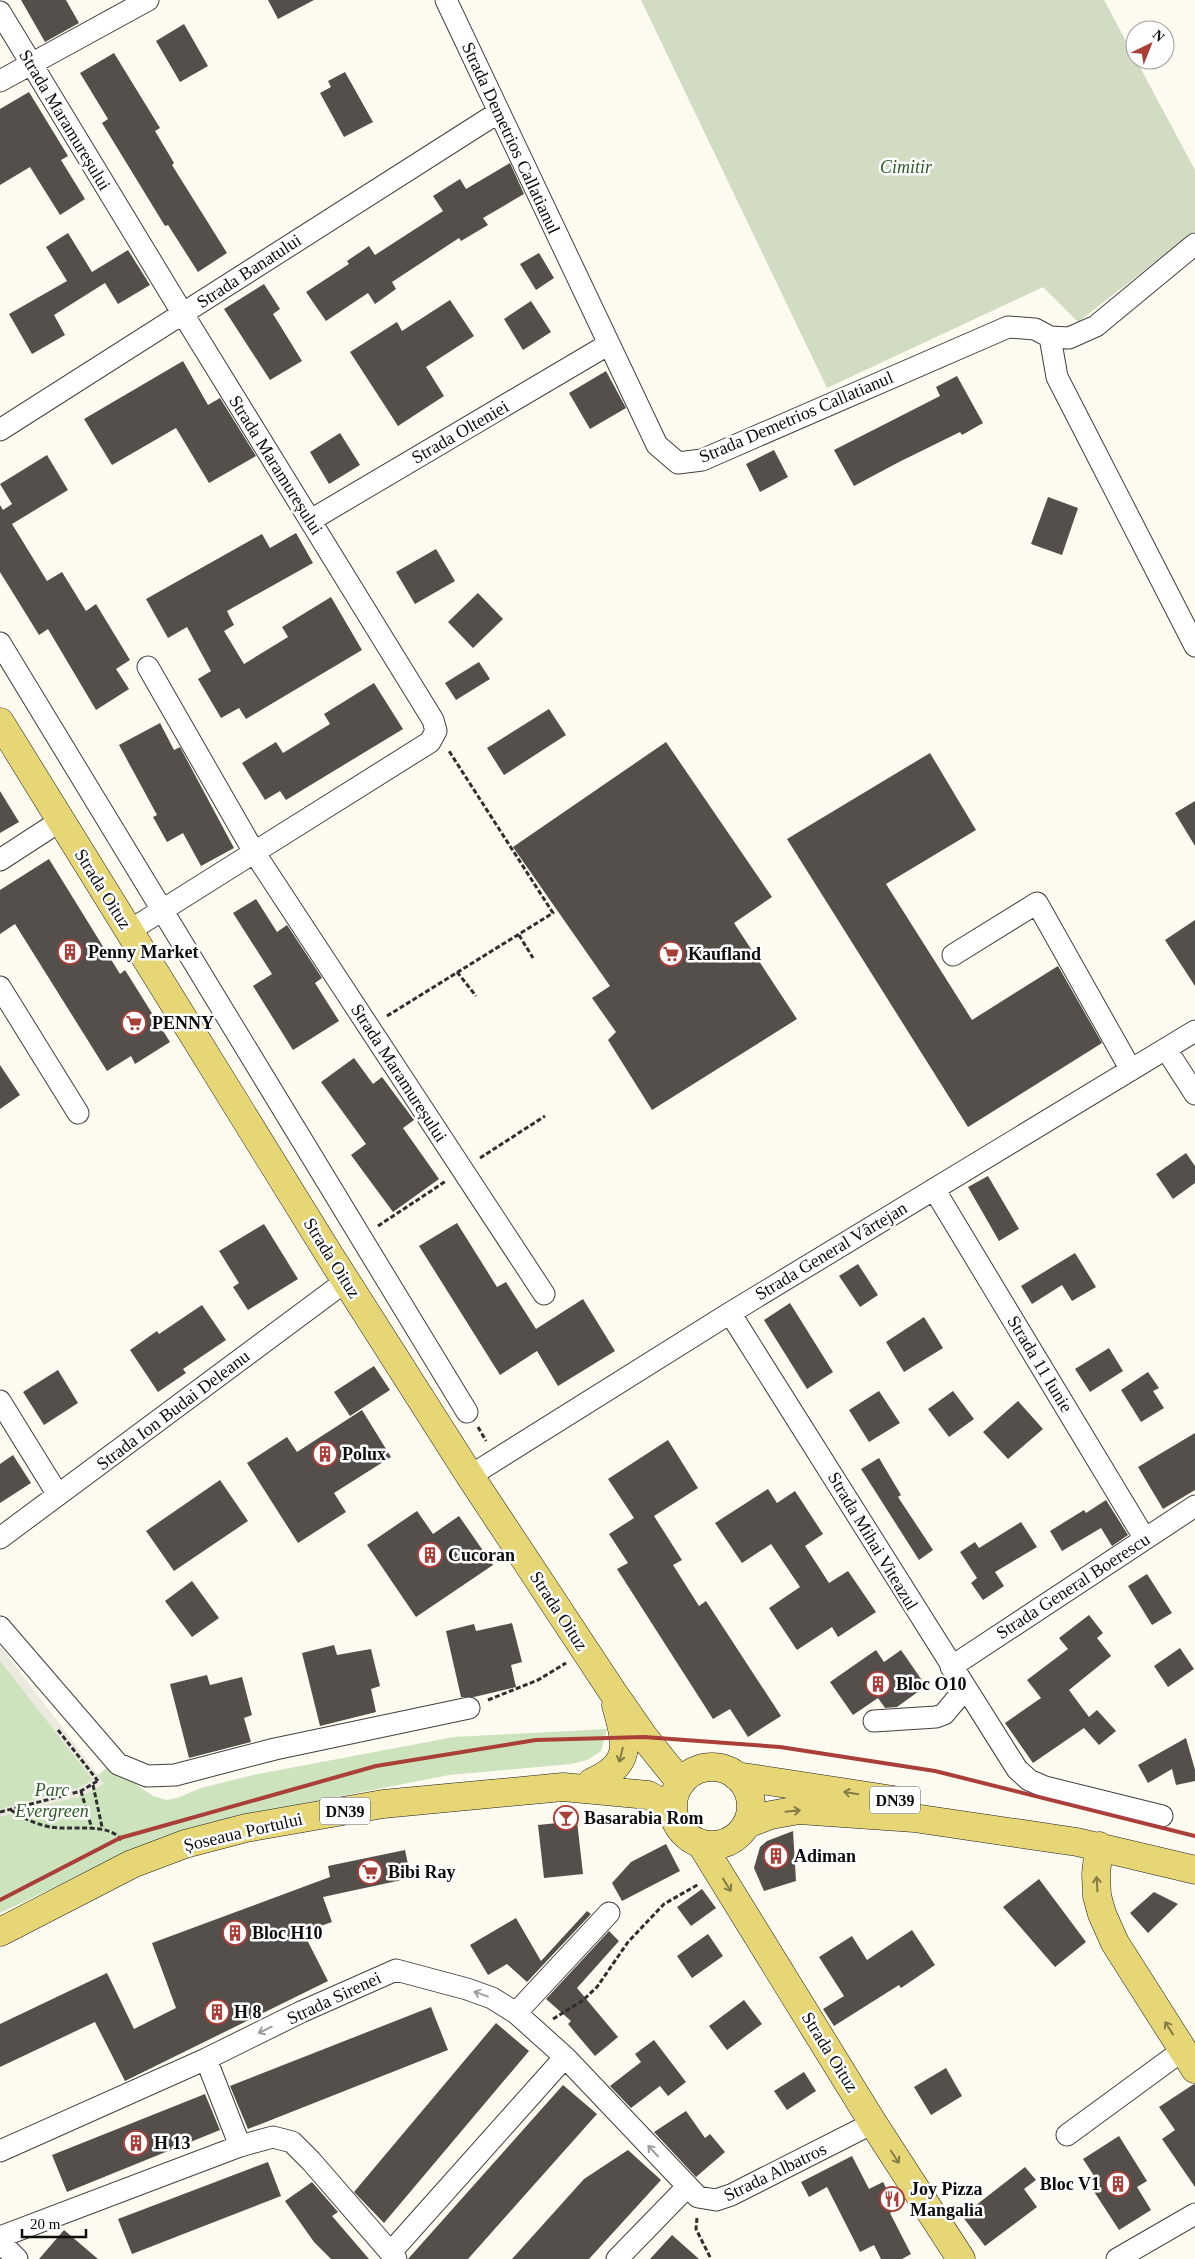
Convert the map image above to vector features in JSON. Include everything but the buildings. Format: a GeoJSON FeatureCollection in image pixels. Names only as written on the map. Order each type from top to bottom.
{"type":"FeatureCollection","features":[{"type":"Feature","properties":{"kind":"main road","name":"Strada Oituz"},"geometry":{"type":"LineString","coordinates":[[0,722],[346,1281],[470,1476],[644,1737],[677,1795]]}},
{"type":"Feature","properties":{"kind":"main road"},"geometry":{"type":"LineString","coordinates":[[592,1782],[614,1771],[622,1757],[624,1737],[612,1691]]}},
{"type":"Feature","properties":{"kind":"main road","name":"DN39"},"geometry":{"type":"LineString","coordinates":[[677,1795],[695,1771],[707,1768],[720,1768],[736,1776],[900,1801],[1052,1838]]}},
{"type":"Feature","properties":{"kind":"main road"},"geometry":{"type":"LineString","coordinates":[[736,1776],[745,1786],[750,1798],[750,1811],[746,1824]]}},
{"type":"Feature","properties":{"kind":"main road","name":"Șoseaua Portului"},"geometry":{"type":"LineString","coordinates":[[0,1932],[132,1864],[185,1844],[256,1827],[383,1804],[563,1787],[592,1782],[677,1795]]}},
{"type":"Feature","properties":{"kind":"main road","name":"Șoseaua Portului"},"geometry":{"type":"LineString","coordinates":[[563,1787],[648,1795],[677,1795]]}},
{"type":"Feature","properties":{"kind":"main road"},"geometry":{"type":"LineString","coordinates":[[677,1795],[679,1827],[689,1837],[702,1844]]}},
{"type":"Feature","properties":{"kind":"main road","name":"DN39"},"geometry":{"type":"LineString","coordinates":[[702,1844],[710,1845],[727,1842],[739,1834],[746,1824],[771,1815],[799,1810],[914,1818],[1052,1838],[1099,1846],[1195,1870]]}},
{"type":"Feature","properties":{"kind":"main road","name":"Strada Oituz"},"geometry":{"type":"LineString","coordinates":[[702,1844],[873,2123],[961,2259]]}},
{"type":"Feature","properties":{"kind":"main road"},"geometry":{"type":"LineString","coordinates":[[1099,1846],[1096,1874],[1102,1914],[1115,1944],[1189,2060]]}},
{"type":"Feature","properties":{"kind":"street"},"geometry":{"type":"LineString","coordinates":[[0,81],[148,0]]}},
{"type":"Feature","properties":{"kind":"street","name":"Strada Demetrios Callatianul"},"geometry":{"type":"LineString","coordinates":[[446,0],[657,445],[678,463],[702,460],[1008,327],[1035,329],[1050,336],[1070,338],[1096,326],[1195,244]]}},
{"type":"Feature","properties":{"kind":"street","name":"Strada Maramureșului"},"geometry":{"type":"LineString","coordinates":[[0,12],[433,720],[436,731]]}},
{"type":"Feature","properties":{"kind":"street","name":"Strada Banatului"},"geometry":{"type":"LineString","coordinates":[[0,430],[499,112]]}},
{"type":"Feature","properties":{"kind":"street"},"geometry":{"type":"LineString","coordinates":[[1050,336],[1057,377],[1195,646]]}},
{"type":"Feature","properties":{"kind":"street","name":"Strada Olteniei"},"geometry":{"type":"LineString","coordinates":[[310,520],[608,344]]}},
{"type":"Feature","properties":{"kind":"street"},"geometry":{"type":"LineString","coordinates":[[0,643],[467,1412]]}},
{"type":"Feature","properties":{"kind":"street","name":"Strada Maramureșului"},"geometry":{"type":"LineString","coordinates":[[148,667],[254,852],[544,1294]]}},
{"type":"Feature","properties":{"kind":"street"},"geometry":{"type":"LineString","coordinates":[[129,931],[430,742],[436,731]]}},
{"type":"Feature","properties":{"kind":"street"},"geometry":{"type":"LineString","coordinates":[[0,860],[60,821]]}},
{"type":"Feature","properties":{"kind":"street"},"geometry":{"type":"LineString","coordinates":[[954,955],[1037,903],[1131,1070]]}},
{"type":"Feature","properties":{"kind":"street"},"geometry":{"type":"LineString","coordinates":[[0,987],[78,1113]]}},
{"type":"Feature","properties":{"kind":"street","name":"Strada General Vârtejan"},"geometry":{"type":"LineString","coordinates":[[470,1476],[730,1313],[1195,1031]]}},
{"type":"Feature","properties":{"kind":"street"},"geometry":{"type":"LineString","coordinates":[[1166,1049],[1195,1094]]}},
{"type":"Feature","properties":{"kind":"street","name":"Strada 11 Iunie"},"geometry":{"type":"LineString","coordinates":[[934,1189],[1146,1538]]}},
{"type":"Feature","properties":{"kind":"street","name":"Strada Ion Budai Deleanu"},"geometry":{"type":"LineString","coordinates":[[0,1538],[346,1281]]}},
{"type":"Feature","properties":{"kind":"street","name":"Strada Mihai Viteazul"},"geometry":{"type":"LineString","coordinates":[[730,1313],[855,1509],[951,1667],[1017,1769],[1029,1780],[1045,1787],[1162,1816]]}},
{"type":"Feature","properties":{"kind":"street"},"geometry":{"type":"LineString","coordinates":[[0,1401],[58,1495]]}},
{"type":"Feature","properties":{"kind":"street","name":"Strada General Boerescu"},"geometry":{"type":"LineString","coordinates":[[951,1667],[1195,1506]]}},
{"type":"Feature","properties":{"kind":"street"},"geometry":{"type":"LineString","coordinates":[[0,1627],[118,1764],[147,1776],[175,1775],[275,1749],[469,1708]]}},
{"type":"Feature","properties":{"kind":"street"},"geometry":{"type":"LineString","coordinates":[[874,1721],[936,1717],[944,1714],[965,1689]]}},
{"type":"Feature","properties":{"kind":"street"},"geometry":{"type":"LineString","coordinates":[[516,2013],[609,1913]]}},
{"type":"Feature","properties":{"kind":"street","name":"Strada Sirenei"},"geometry":{"type":"LineString","coordinates":[[0,2151],[206,2059],[301,2012],[396,1970],[467,1989],[492,1998],[516,2013],[565,2057],[692,2192]]}},
{"type":"Feature","properties":{"kind":"street"},"geometry":{"type":"LineString","coordinates":[[0,2237],[240,2146],[273,2137],[292,2142],[312,2161],[393,2256],[565,2057]]}},
{"type":"Feature","properties":{"kind":"street"},"geometry":{"type":"LineString","coordinates":[[206,2059],[240,2146]]}},
{"type":"Feature","properties":{"kind":"street"},"geometry":{"type":"LineString","coordinates":[[1067,2134],[1189,2060]]}},
{"type":"Feature","properties":{"kind":"street","name":"Strada Albatros"},"geometry":{"type":"LineString","coordinates":[[692,2192],[716,2200],[731,2196],[873,2123]]}},
{"type":"Feature","properties":{"kind":"street"},"geometry":{"type":"LineString","coordinates":[[617,2259],[692,2192]]}},
{"type":"Feature","properties":{"kind":"street"},"geometry":{"type":"LineString","coordinates":[[1117,2259],[1195,2214]]}},
{"type":"Feature","properties":{"kind":"street"},"geometry":{"type":"LineString","coordinates":[[0,2242],[17,2259]]}},
{"type":"Feature","properties":{"kind":"path"},"geometry":{"type":"LineString","coordinates":[[369,1027],[550,916],[552,909],[436,731]]}},
{"type":"Feature","properties":{"kind":"path"},"geometry":{"type":"LineString","coordinates":[[519,935],[533,958]]}},
{"type":"Feature","properties":{"kind":"path"},"geometry":{"type":"LineString","coordinates":[[457,972],[476,996]]}},
{"type":"Feature","properties":{"kind":"path"},"geometry":{"type":"LineString","coordinates":[[361,1237],[545,1116]]}},
{"type":"Feature","properties":{"kind":"path"},"geometry":{"type":"LineString","coordinates":[[467,1412],[498,1458]]}},
{"type":"Feature","properties":{"kind":"path"},"geometry":{"type":"LineString","coordinates":[[469,1708],[538,1680],[586,1651]]}},
{"type":"Feature","properties":{"kind":"path"},"geometry":{"type":"LineString","coordinates":[[0,1812],[80,1791],[93,1785],[118,1764]]}},
{"type":"Feature","properties":{"kind":"path"},"geometry":{"type":"LineString","coordinates":[[93,1785],[102,1828]]}},
{"type":"Feature","properties":{"kind":"path"},"geometry":{"type":"LineString","coordinates":[[80,1791],[92,1829]]}},
{"type":"Feature","properties":{"kind":"path"},"geometry":{"type":"LineString","coordinates":[[10,1810],[23,1818],[50,1827],[102,1828],[112,1831],[120,1838],[132,1864]]}},
{"type":"Feature","properties":{"kind":"path"},"geometry":{"type":"LineString","coordinates":[[536,2030],[582,2001],[597,1987],[628,1942],[664,1904],[719,1872]]}},
{"type":"Feature","properties":{"kind":"path"},"geometry":{"type":"LineString","coordinates":[[692,2192],[696,2229],[711,2259]]}},
{"type":"Feature","properties":{"kind":"green space","name":"Cimitir"},"geometry":{"type":"Polygon","coordinates":[[[641,0],[1104,0],[1125,39],[1125,70],[1141,70],[1195,170],[1195,231],[1078,322],[1043,287],[827,388],[641,0]]]}},
{"type":"Feature","properties":{"kind":"green space","name":"Parc Evergreen"},"geometry":{"type":"Polygon","coordinates":[[[0,1646],[98,1775],[109,1766],[153,1796],[166,1800],[177,1798],[201,1788],[253,1775],[454,1737],[607,1729],[601,1751],[587,1760],[571,1764],[449,1775],[291,1806],[112,1860],[0,1913],[0,1646]]]}},
{"type":"Feature","properties":{"kind":"shaded area"},"geometry":{"type":"Polygon","coordinates":[[[0,1646],[104,1784],[82,1796],[0,1817],[0,1809],[77,1788],[93,1780],[0,1661],[0,1646]]]}},
{"type":"Feature","properties":{"kind":"railway"},"geometry":{"type":"LineString","coordinates":[[0,1900],[120,1838],[376,1766],[536,1740],[644,1737],[780,1747],[935,1771],[1195,1836]]}},
{"type":"Feature","properties":{"kind":"place","name":"Penny Market"},"geometry":{"type":"Point","coordinates":[70,952]}},
{"type":"Feature","properties":{"kind":"place","name":"Kaufland"},"geometry":{"type":"Point","coordinates":[671,954]}},
{"type":"Feature","properties":{"kind":"place","name":"PENNY"},"geometry":{"type":"Point","coordinates":[134,1023]}},
{"type":"Feature","properties":{"kind":"place","name":"Polux"},"geometry":{"type":"Point","coordinates":[325,1454]}},
{"type":"Feature","properties":{"kind":"place","name":"Cucoran"},"geometry":{"type":"Point","coordinates":[430,1555]}},
{"type":"Feature","properties":{"kind":"place","name":"Bloc O10"},"geometry":{"type":"Point","coordinates":[878,1684]}},
{"type":"Feature","properties":{"kind":"place","name":"Basarabia Rom"},"geometry":{"type":"Point","coordinates":[566,1818]}},
{"type":"Feature","properties":{"kind":"place","name":"Adiman"},"geometry":{"type":"Point","coordinates":[776,1856]}},
{"type":"Feature","properties":{"kind":"place","name":"Bibi Ray"},"geometry":{"type":"Point","coordinates":[370,1872]}},
{"type":"Feature","properties":{"kind":"place","name":"Bloc H10"},"geometry":{"type":"Point","coordinates":[235,1933]}},
{"type":"Feature","properties":{"kind":"place","name":"H 8"},"geometry":{"type":"Point","coordinates":[217,2012]}},
{"type":"Feature","properties":{"kind":"place","name":"H 13"},"geometry":{"type":"Point","coordinates":[136,2143]}},
{"type":"Feature","properties":{"kind":"place","name":"Bloc V1"},"geometry":{"type":"Point","coordinates":[1118,2184]}},
{"type":"Feature","properties":{"kind":"place","name":"Joy Pizza Mangalia"},"geometry":{"type":"Point","coordinates":[892,2199]}}]}
